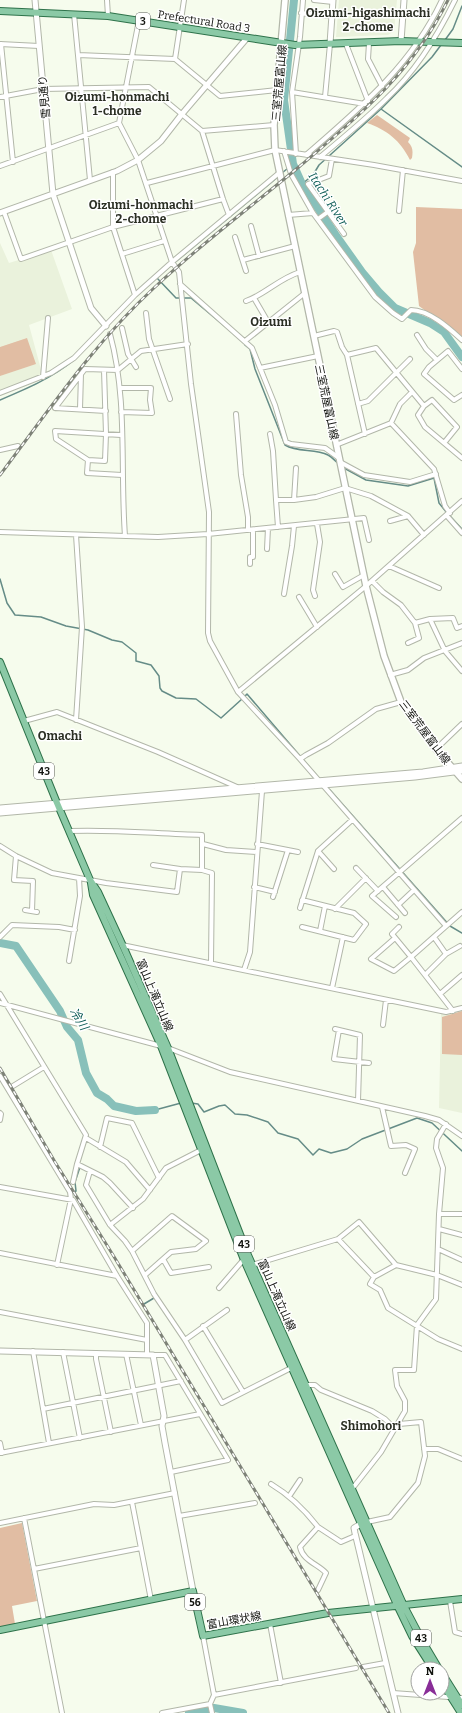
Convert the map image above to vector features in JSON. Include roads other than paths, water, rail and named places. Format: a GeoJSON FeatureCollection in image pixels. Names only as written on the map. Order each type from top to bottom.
{"type":"FeatureCollection","features":[{"type":"Feature","properties":{"kind":"main road","name":"三室荒屋富山線"},"geometry":{"type":"LineString","coordinates":[[286,0],[284,43],[277,90],[274,125],[275,150],[366,586],[384,656],[401,702],[436,749],[457,770],[462,779]]}},
{"type":"Feature","properties":{"kind":"main road","name":"Prefectural Road 3"},"geometry":{"type":"LineString","coordinates":[[0,11],[108,16],[284,43]]}},
{"type":"Feature","properties":{"kind":"main road","name":"3"},"geometry":{"type":"LineString","coordinates":[[284,43],[346,44],[401,41],[462,43]]}},
{"type":"Feature","properties":{"kind":"main road","name":"富山上滝立山線"},"geometry":{"type":"LineString","coordinates":[[0,662],[58,806],[90,880],[98,892],[168,1048],[244,1260],[250,1266]]}},
{"type":"Feature","properties":{"kind":"main road","name":"富山上滝立山線"},"geometry":{"type":"LineString","coordinates":[[90,880],[93,895],[161,1046],[248,1255],[250,1266],[294,1366],[299,1383],[347,1494],[364,1522],[404,1606],[434,1661]]}},
{"type":"Feature","properties":{"kind":"main road","name":"富山上滝立山線"},"geometry":{"type":"LineString","coordinates":[[294,1366],[307,1386],[353,1488],[364,1522],[398,1607],[412,1636],[428,1661]]}},
{"type":"Feature","properties":{"kind":"main road","name":"56"},"geometry":{"type":"LineString","coordinates":[[0,1630],[193,1591]]}},
{"type":"Feature","properties":{"kind":"main road","name":"富山環状線"},"geometry":{"type":"LineString","coordinates":[[193,1591],[203,1636],[328,1612],[398,1607],[462,1599]]}},
{"type":"Feature","properties":{"kind":"main road"},"geometry":{"type":"LineString","coordinates":[[450,1686],[462,1705]]}},
{"type":"Feature","properties":{"kind":"main road"},"geometry":{"type":"LineString","coordinates":[[457,1698],[461,1713]]}},
{"type":"Feature","properties":{"kind":"street","name":"雪見通り"},"geometry":{"type":"LineString","coordinates":[[35,0],[52,194],[91,308],[106,327]]}},
{"type":"Feature","properties":{"kind":"street"},"geometry":{"type":"LineString","coordinates":[[107,0],[108,16]]}},
{"type":"Feature","properties":{"kind":"street"},"geometry":{"type":"LineString","coordinates":[[175,59],[184,0]]}},
{"type":"Feature","properties":{"kind":"street"},"geometry":{"type":"LineString","coordinates":[[295,153],[292,92],[302,0]]}},
{"type":"Feature","properties":{"kind":"street"},"geometry":{"type":"LineString","coordinates":[[314,0],[333,1],[325,97]]}},
{"type":"Feature","properties":{"kind":"street"},"geometry":{"type":"LineString","coordinates":[[401,41],[404,0]]}},
{"type":"Feature","properties":{"kind":"street"},"geometry":{"type":"LineString","coordinates":[[306,155],[366,102],[402,64],[418,42],[436,13],[442,0]]}},
{"type":"Feature","properties":{"kind":"street"},"geometry":{"type":"LineString","coordinates":[[320,157],[388,98],[412,70],[432,41],[455,0]]}},
{"type":"Feature","properties":{"kind":"street"},"geometry":{"type":"LineString","coordinates":[[301,13],[332,16]]}},
{"type":"Feature","properties":{"kind":"street"},"geometry":{"type":"LineString","coordinates":[[74,14],[90,180]]}},
{"type":"Feature","properties":{"kind":"street"},"geometry":{"type":"LineString","coordinates":[[139,20],[119,124],[138,160],[147,183],[164,241],[172,262],[179,272],[208,512],[208,633],[210,641],[238,692],[300,759],[446,926]]}},
{"type":"Feature","properties":{"kind":"street"},"geometry":{"type":"LineString","coordinates":[[223,199],[113,227],[21,259],[2,213],[113,172],[138,160],[161,141],[206,85],[247,38]]}},
{"type":"Feature","properties":{"kind":"street"},"geometry":{"type":"LineString","coordinates":[[369,43],[368,59],[382,86]]}},
{"type":"Feature","properties":{"kind":"street"},"geometry":{"type":"LineString","coordinates":[[13,162],[1,44],[39,46]]}},
{"type":"Feature","properties":{"kind":"street"},"geometry":{"type":"LineString","coordinates":[[346,44],[366,102]]}},
{"type":"Feature","properties":{"kind":"street"},"geometry":{"type":"LineString","coordinates":[[78,55],[175,59],[220,96],[277,90]]}},
{"type":"Feature","properties":{"kind":"street"},"geometry":{"type":"LineString","coordinates":[[0,97],[43,89],[126,86],[149,87],[202,131],[229,215]]}},
{"type":"Feature","properties":{"kind":"street"},"geometry":{"type":"LineString","coordinates":[[292,92],[366,102]]}},
{"type":"Feature","properties":{"kind":"street"},"geometry":{"type":"LineString","coordinates":[[0,166],[119,124]]}},
{"type":"Feature","properties":{"kind":"street"},"geometry":{"type":"LineString","coordinates":[[202,131],[274,125]]}},
{"type":"Feature","properties":{"kind":"street"},"geometry":{"type":"LineString","coordinates":[[147,183],[275,150],[403,170],[462,181]]}},
{"type":"Feature","properties":{"kind":"street"},"geometry":{"type":"LineString","coordinates":[[285,152],[291,174],[313,213],[375,297],[402,319],[411,310],[425,314],[446,326],[462,340]]}},
{"type":"Feature","properties":{"kind":"street"},"geometry":{"type":"LineString","coordinates":[[332,159],[329,176],[308,184],[344,234]]}},
{"type":"Feature","properties":{"kind":"street"},"geometry":{"type":"LineString","coordinates":[[399,212],[403,170]]}},
{"type":"Feature","properties":{"kind":"street"},"geometry":{"type":"LineString","coordinates":[[113,172],[113,227],[135,295]]}},
{"type":"Feature","properties":{"kind":"street"},"geometry":{"type":"LineString","coordinates":[[0,393],[43,377],[74,358],[106,327],[135,295],[172,262],[279,173]]}},
{"type":"Feature","properties":{"kind":"street"},"geometry":{"type":"LineString","coordinates":[[318,219],[328,212]]}},
{"type":"Feature","properties":{"kind":"street"},"geometry":{"type":"LineString","coordinates":[[288,215],[313,213]]}},
{"type":"Feature","properties":{"kind":"street"},"geometry":{"type":"LineString","coordinates":[[251,226],[259,256]]}},
{"type":"Feature","properties":{"kind":"street"},"geometry":{"type":"LineString","coordinates":[[235,237],[246,271]]}},
{"type":"Feature","properties":{"kind":"street"},"geometry":{"type":"LineString","coordinates":[[122,254],[164,241]]}},
{"type":"Feature","properties":{"kind":"street"},"geometry":{"type":"LineString","coordinates":[[243,260],[295,246]]}},
{"type":"Feature","properties":{"kind":"street"},"geometry":{"type":"LineString","coordinates":[[246,302],[288,276],[300,272]]}},
{"type":"Feature","properties":{"kind":"street"},"geometry":{"type":"LineString","coordinates":[[180,284],[252,348],[275,405],[286,442],[291,444],[325,448],[339,460],[364,476],[410,482],[436,474]]}},
{"type":"Feature","properties":{"kind":"street"},"geometry":{"type":"LineString","coordinates":[[245,341],[304,293]]}},
{"type":"Feature","properties":{"kind":"street"},"geometry":{"type":"LineString","coordinates":[[254,298],[268,322]]}},
{"type":"Feature","properties":{"kind":"street"},"geometry":{"type":"LineString","coordinates":[[146,312],[149,339],[152,350],[170,399]]}},
{"type":"Feature","properties":{"kind":"street"},"geometry":{"type":"LineString","coordinates":[[43,377],[48,318]]}},
{"type":"Feature","properties":{"kind":"street"},"geometry":{"type":"LineString","coordinates":[[122,328],[128,354],[136,367]]}},
{"type":"Feature","properties":{"kind":"street"},"geometry":{"type":"LineString","coordinates":[[314,336],[334,331],[338,332],[342,347],[347,355],[365,434]]}},
{"type":"Feature","properties":{"kind":"street"},"geometry":{"type":"LineString","coordinates":[[110,334],[121,388],[122,475],[125,536]]}},
{"type":"Feature","properties":{"kind":"street"},"geometry":{"type":"LineString","coordinates":[[417,335],[426,349],[436,360]]}},
{"type":"Feature","properties":{"kind":"street"},"geometry":{"type":"LineString","coordinates":[[106,411],[55,408],[85,369],[118,370],[141,351],[188,344]]}},
{"type":"Feature","properties":{"kind":"street"},"geometry":{"type":"LineString","coordinates":[[347,355],[376,348],[395,373],[424,406]]}},
{"type":"Feature","properties":{"kind":"street"},"geometry":{"type":"LineString","coordinates":[[462,369],[448,351],[436,360],[424,374],[454,400],[462,395]]}},
{"type":"Feature","properties":{"kind":"street"},"geometry":{"type":"LineString","coordinates":[[260,368],[318,356]]}},
{"type":"Feature","properties":{"kind":"street"},"geometry":{"type":"LineString","coordinates":[[358,404],[368,401],[410,359]]}},
{"type":"Feature","properties":{"kind":"street"},"geometry":{"type":"LineString","coordinates":[[104,370],[106,411],[106,434],[105,461],[88,460],[56,439],[55,431],[106,434],[121,435]]}},
{"type":"Feature","properties":{"kind":"street"},"geometry":{"type":"LineString","coordinates":[[80,409],[81,374]]}},
{"type":"Feature","properties":{"kind":"street"},"geometry":{"type":"LineString","coordinates":[[121,388],[151,388],[150,400],[152,413],[121,412]]}},
{"type":"Feature","properties":{"kind":"street"},"geometry":{"type":"LineString","coordinates":[[336,445],[391,423],[400,404],[412,392]]}},
{"type":"Feature","properties":{"kind":"street"},"geometry":{"type":"LineString","coordinates":[[444,443],[457,427],[432,400],[424,406],[418,415],[425,427],[444,443],[462,458]]}},
{"type":"Feature","properties":{"kind":"street"},"geometry":{"type":"LineString","coordinates":[[236,414],[241,475],[253,557],[250,557],[250,564]]}},
{"type":"Feature","properties":{"kind":"street"},"geometry":{"type":"LineString","coordinates":[[391,423],[420,452],[434,469],[448,514],[462,533]]}},
{"type":"Feature","properties":{"kind":"street"},"geometry":{"type":"LineString","coordinates":[[270,434],[273,451],[278,527]]}},
{"type":"Feature","properties":{"kind":"street"},"geometry":{"type":"LineString","coordinates":[[0,450],[18,446]]}},
{"type":"Feature","properties":{"kind":"street"},"geometry":{"type":"LineString","coordinates":[[88,460],[87,473],[122,475]]}},
{"type":"Feature","properties":{"kind":"street"},"geometry":{"type":"LineString","coordinates":[[294,500],[296,468]]}},
{"type":"Feature","properties":{"kind":"street"},"geometry":{"type":"LineString","coordinates":[[276,500],[294,500],[316,497],[345,488],[371,496],[408,516],[424,535]]}},
{"type":"Feature","properties":{"kind":"street"},"geometry":{"type":"LineString","coordinates":[[238,692],[372,581],[462,501]]}},
{"type":"Feature","properties":{"kind":"street"},"geometry":{"type":"LineString","coordinates":[[390,521],[408,516]]}},
{"type":"Feature","properties":{"kind":"street"},"geometry":{"type":"LineString","coordinates":[[0,532],[158,537],[317,524],[364,518],[369,540]]}},
{"type":"Feature","properties":{"kind":"street"},"geometry":{"type":"LineString","coordinates":[[315,596],[313,590],[320,542],[317,524]]}},
{"type":"Feature","properties":{"kind":"street"},"geometry":{"type":"LineString","coordinates":[[284,594],[294,526]]}},
{"type":"Feature","properties":{"kind":"street"},"geometry":{"type":"LineString","coordinates":[[267,549],[268,528]]}},
{"type":"Feature","properties":{"kind":"street"},"geometry":{"type":"LineString","coordinates":[[76,535],[82,627],[76,720]]}},
{"type":"Feature","properties":{"kind":"street"},"geometry":{"type":"LineString","coordinates":[[389,566],[439,588]]}},
{"type":"Feature","properties":{"kind":"street"},"geometry":{"type":"LineString","coordinates":[[334,574],[343,587],[364,575]]}},
{"type":"Feature","properties":{"kind":"street"},"geometry":{"type":"LineString","coordinates":[[372,581],[401,605],[415,623],[419,638],[408,643]]}},
{"type":"Feature","properties":{"kind":"street"},"geometry":{"type":"LineString","coordinates":[[299,597],[317,627]]}},
{"type":"Feature","properties":{"kind":"street"},"geometry":{"type":"LineString","coordinates":[[415,623],[430,619],[453,618],[457,628],[462,626]]}},
{"type":"Feature","properties":{"kind":"street"},"geometry":{"type":"LineString","coordinates":[[430,619],[445,651],[462,671]]}},
{"type":"Feature","properties":{"kind":"street"},"geometry":{"type":"LineString","coordinates":[[390,675],[408,670],[424,658],[462,643]]}},
{"type":"Feature","properties":{"kind":"street"},"geometry":{"type":"LineString","coordinates":[[300,759],[328,743],[376,709],[401,702]]}},
{"type":"Feature","properties":{"kind":"street"},"geometry":{"type":"LineString","coordinates":[[24,722],[57,712],[165,755],[238,788]]}},
{"type":"Feature","properties":{"kind":"street"},"geometry":{"type":"LineString","coordinates":[[436,749],[462,724]]}},
{"type":"Feature","properties":{"kind":"street"},"geometry":{"type":"LineString","coordinates":[[0,808],[58,806],[262,791],[423,772],[457,770],[462,766]]}},
{"type":"Feature","properties":{"kind":"street"},"geometry":{"type":"LineString","coordinates":[[0,813],[238,788],[321,783]]}},
{"type":"Feature","properties":{"kind":"street"},"geometry":{"type":"LineString","coordinates":[[244,970],[250,952],[262,791]]}},
{"type":"Feature","properties":{"kind":"street"},"geometry":{"type":"LineString","coordinates":[[396,917],[372,896],[462,818]]}},
{"type":"Feature","properties":{"kind":"street"},"geometry":{"type":"LineString","coordinates":[[300,908],[318,851],[352,820]]}},
{"type":"Feature","properties":{"kind":"street"},"geometry":{"type":"LineString","coordinates":[[69,831],[105,829],[154,834],[202,835],[202,870]]}},
{"type":"Feature","properties":{"kind":"street"},"geometry":{"type":"LineString","coordinates":[[203,844],[226,850],[257,852]]}},
{"type":"Feature","properties":{"kind":"street"},"geometry":{"type":"LineString","coordinates":[[258,844],[298,852]]}},
{"type":"Feature","properties":{"kind":"street"},"geometry":{"type":"LineString","coordinates":[[0,846],[16,856],[52,873],[90,880],[177,892],[180,869]]}},
{"type":"Feature","properties":{"kind":"street"},"geometry":{"type":"LineString","coordinates":[[254,887],[274,894],[288,850]]}},
{"type":"Feature","properties":{"kind":"street"},"geometry":{"type":"LineString","coordinates":[[318,851],[334,869]]}},
{"type":"Feature","properties":{"kind":"street"},"geometry":{"type":"LineString","coordinates":[[16,856],[14,880],[33,881],[32,911]]}},
{"type":"Feature","properties":{"kind":"street"},"geometry":{"type":"LineString","coordinates":[[153,865],[180,869],[202,870],[212,873],[211,964]]}},
{"type":"Feature","properties":{"kind":"street"},"geometry":{"type":"LineString","coordinates":[[356,868],[378,891]]}},
{"type":"Feature","properties":{"kind":"street"},"geometry":{"type":"LineString","coordinates":[[69,961],[80,896],[79,878]]}},
{"type":"Feature","properties":{"kind":"street"},"geometry":{"type":"LineString","coordinates":[[336,909],[366,878]]}},
{"type":"Feature","properties":{"kind":"street"},"geometry":{"type":"LineString","coordinates":[[382,887],[405,913]]}},
{"type":"Feature","properties":{"kind":"street"},"geometry":{"type":"LineString","coordinates":[[398,905],[414,890]]}},
{"type":"Feature","properties":{"kind":"street"},"geometry":{"type":"LineString","coordinates":[[302,900],[354,913],[366,924],[354,940],[302,927]]}},
{"type":"Feature","properties":{"kind":"street"},"geometry":{"type":"LineString","coordinates":[[320,931],[325,906]]}},
{"type":"Feature","properties":{"kind":"street"},"geometry":{"type":"LineString","coordinates":[[25,910],[37,912]]}},
{"type":"Feature","properties":{"kind":"street"},"geometry":{"type":"LineString","coordinates":[[396,938],[371,959],[394,971],[411,958],[462,912]]}},
{"type":"Feature","properties":{"kind":"street"},"geometry":{"type":"LineString","coordinates":[[0,937],[12,925],[59,926],[75,930]]}},
{"type":"Feature","properties":{"kind":"street"},"geometry":{"type":"LineString","coordinates":[[399,927],[392,934],[453,1011]]}},
{"type":"Feature","properties":{"kind":"street"},"geometry":{"type":"LineString","coordinates":[[332,988],[343,937]]}},
{"type":"Feature","properties":{"kind":"street"},"geometry":{"type":"LineString","coordinates":[[434,937],[446,954]]}},
{"type":"Feature","properties":{"kind":"street"},"geometry":{"type":"LineString","coordinates":[[115,944],[446,1012],[462,1008]]}},
{"type":"Feature","properties":{"kind":"street"},"geometry":{"type":"LineString","coordinates":[[425,975],[446,954],[460,946]]}},
{"type":"Feature","properties":{"kind":"street"},"geometry":{"type":"LineString","coordinates":[[440,994],[462,976]]}},
{"type":"Feature","properties":{"kind":"street"},"geometry":{"type":"LineString","coordinates":[[0,994],[86,1135],[73,1182]]}},
{"type":"Feature","properties":{"kind":"street"},"geometry":{"type":"LineString","coordinates":[[384,1025],[386,1000]]}},
{"type":"Feature","properties":{"kind":"street"},"geometry":{"type":"LineString","coordinates":[[0,1003],[168,1048],[230,1072],[439,1120],[462,1136]]}},
{"type":"Feature","properties":{"kind":"street"},"geometry":{"type":"LineString","coordinates":[[358,1101],[359,1062],[360,1035],[337,1029],[334,1059],[359,1062],[369,1064]]}},
{"type":"Feature","properties":{"kind":"street"},"geometry":{"type":"LineString","coordinates":[[13,1086],[44,1067]]}},
{"type":"Feature","properties":{"kind":"street"},"geometry":{"type":"LineString","coordinates":[[0,1076],[70,1192],[71,1199],[57,1264]]}},
{"type":"Feature","properties":{"kind":"street"},"geometry":{"type":"LineString","coordinates":[[382,1106],[391,1146],[406,1145],[415,1149],[405,1173]]}},
{"type":"Feature","properties":{"kind":"street"},"geometry":{"type":"LineString","coordinates":[[0,1113],[0,1120]]}},
{"type":"Feature","properties":{"kind":"street"},"geometry":{"type":"LineString","coordinates":[[100,1147],[107,1118],[132,1124],[159,1178]]}},
{"type":"Feature","properties":{"kind":"street"},"geometry":{"type":"LineString","coordinates":[[347,1494],[381,1452],[405,1411],[405,1401],[397,1386],[395,1370],[414,1370],[417,1325],[436,1299],[439,1214],[443,1168],[436,1148],[438,1139],[446,1124]]}},
{"type":"Feature","properties":{"kind":"street"},"geometry":{"type":"LineString","coordinates":[[86,1138],[126,1162],[150,1190]]}},
{"type":"Feature","properties":{"kind":"street"},"geometry":{"type":"LineString","coordinates":[[110,1225],[143,1199],[166,1168],[204,1148]]}},
{"type":"Feature","properties":{"kind":"street"},"geometry":{"type":"LineString","coordinates":[[77,1164],[103,1177],[133,1208]]}},
{"type":"Feature","properties":{"kind":"street"},"geometry":{"type":"LineString","coordinates":[[90,1171],[86,1185],[110,1225],[132,1251],[154,1294],[185,1340],[222,1403],[294,1366]]}},
{"type":"Feature","properties":{"kind":"street"},"geometry":{"type":"LineString","coordinates":[[0,1186],[73,1200],[117,1276],[147,1323],[150,1355],[158,1386],[164,1421],[162,1426],[193,1591]]}},
{"type":"Feature","properties":{"kind":"street"},"geometry":{"type":"LineString","coordinates":[[439,1214],[462,1214]]}},
{"type":"Feature","properties":{"kind":"street"},"geometry":{"type":"LineString","coordinates":[[132,1251],[151,1232],[154,1232],[172,1216],[206,1241],[196,1249],[171,1252],[145,1275]]}},
{"type":"Feature","properties":{"kind":"street"},"geometry":{"type":"LineString","coordinates":[[250,1266],[338,1239],[360,1222],[396,1266],[437,1275],[462,1286]]}},
{"type":"Feature","properties":{"kind":"street"},"geometry":{"type":"LineString","coordinates":[[439,1229],[462,1234]]}},
{"type":"Feature","properties":{"kind":"street"},"geometry":{"type":"LineString","coordinates":[[338,1239],[374,1277]]}},
{"type":"Feature","properties":{"kind":"street"},"geometry":{"type":"LineString","coordinates":[[438,1249],[462,1260]]}},
{"type":"Feature","properties":{"kind":"street"},"geometry":{"type":"LineString","coordinates":[[0,1253],[117,1276]]}},
{"type":"Feature","properties":{"kind":"street"},"geometry":{"type":"LineString","coordinates":[[218,1288],[248,1255]]}},
{"type":"Feature","properties":{"kind":"street"},"geometry":{"type":"LineString","coordinates":[[163,1259],[171,1273],[209,1267]]}},
{"type":"Feature","properties":{"kind":"street"},"geometry":{"type":"LineString","coordinates":[[396,1266],[374,1277],[370,1284],[380,1290],[388,1308],[438,1339],[462,1349]]}},
{"type":"Feature","properties":{"kind":"street"},"geometry":{"type":"LineString","coordinates":[[185,1340],[227,1310]]}},
{"type":"Feature","properties":{"kind":"street"},"geometry":{"type":"LineString","coordinates":[[0,1312],[148,1340]]}},
{"type":"Feature","properties":{"kind":"street"},"geometry":{"type":"LineString","coordinates":[[204,1326],[243,1392]]}},
{"type":"Feature","properties":{"kind":"street"},"geometry":{"type":"LineString","coordinates":[[0,1351],[165,1355],[228,1460],[171,1472]]}},
{"type":"Feature","properties":{"kind":"street"},"geometry":{"type":"LineString","coordinates":[[33,1351],[50,1444]]}},
{"type":"Feature","properties":{"kind":"street"},"geometry":{"type":"LineString","coordinates":[[63,1352],[80,1438]]}},
{"type":"Feature","properties":{"kind":"street"},"geometry":{"type":"LineString","coordinates":[[96,1353],[111,1432]]}},
{"type":"Feature","properties":{"kind":"street"},"geometry":{"type":"LineString","coordinates":[[126,1354],[141,1425]]}},
{"type":"Feature","properties":{"kind":"street"},"geometry":{"type":"LineString","coordinates":[[43,1409],[180,1381]]}},
{"type":"Feature","properties":{"kind":"street"},"geometry":{"type":"LineString","coordinates":[[299,1383],[307,1386],[316,1385],[321,1390],[372,1411],[385,1419],[395,1429]]}},
{"type":"Feature","properties":{"kind":"street"},"geometry":{"type":"LineString","coordinates":[[0,1442],[1,1453],[200,1414]]}},
{"type":"Feature","properties":{"kind":"street"},"geometry":{"type":"LineString","coordinates":[[398,1424],[421,1422],[425,1456],[418,1483],[390,1517],[364,1522],[354,1528],[398,1713]]}},
{"type":"Feature","properties":{"kind":"street"},"geometry":{"type":"LineString","coordinates":[[424,1449],[438,1449],[462,1459]]}},
{"type":"Feature","properties":{"kind":"street"},"geometry":{"type":"LineString","coordinates":[[290,1495],[300,1480]]}},
{"type":"Feature","properties":{"kind":"street"},"geometry":{"type":"LineString","coordinates":[[271,1484],[290,1495],[318,1527],[341,1542],[355,1536]]}},
{"type":"Feature","properties":{"kind":"street"},"geometry":{"type":"LineString","coordinates":[[0,1523],[94,1504],[114,1505],[175,1493]]}},
{"type":"Feature","properties":{"kind":"street"},"geometry":{"type":"LineString","coordinates":[[132,1502],[151,1600]]}},
{"type":"Feature","properties":{"kind":"street"},"geometry":{"type":"LineString","coordinates":[[179,1516],[255,1503]]}},
{"type":"Feature","properties":{"kind":"street"},"geometry":{"type":"LineString","coordinates":[[24,1518],[62,1713]]}},
{"type":"Feature","properties":{"kind":"street"},"geometry":{"type":"LineString","coordinates":[[318,1527],[300,1547],[300,1551],[312,1564],[320,1567],[326,1573],[318,1590]]}},
{"type":"Feature","properties":{"kind":"street"},"geometry":{"type":"LineString","coordinates":[[34,1569],[141,1548]]}},
{"type":"Feature","properties":{"kind":"street"},"geometry":{"type":"LineString","coordinates":[[450,1600],[455,1632],[462,1634]]}},
{"type":"Feature","properties":{"kind":"street"},"geometry":{"type":"LineString","coordinates":[[270,1624],[281,1683]]}},
{"type":"Feature","properties":{"kind":"street"},"geometry":{"type":"LineString","coordinates":[[203,1636],[214,1696],[210,1704],[212,1712]]}},
{"type":"Feature","properties":{"kind":"street"},"geometry":{"type":"LineString","coordinates":[[363,1667],[386,1662]]}},
{"type":"Feature","properties":{"kind":"street"},"geometry":{"type":"LineString","coordinates":[[214,1696],[356,1668]]}},
{"type":"Feature","properties":{"kind":"street"},"geometry":{"type":"LineString","coordinates":[[393,1693],[457,1698]]}},
{"type":"Feature","properties":{"kind":"street"},"geometry":{"type":"LineString","coordinates":[[162,1713],[210,1704]]}},
{"type":"Feature","properties":{"kind":"waterway","name":"Itachi River"},"geometry":{"type":"LineString","coordinates":[[294,0],[284,100],[293,164],[302,184],[362,272],[379,292],[395,308],[430,323],[444,332],[462,357]]}},
{"type":"Feature","properties":{"kind":"waterway"},"geometry":{"type":"LineString","coordinates":[[445,40],[453,29],[462,6]]}},
{"type":"Feature","properties":{"kind":"waterway"},"geometry":{"type":"LineString","coordinates":[[302,184],[313,175],[319,165],[381,109],[432,57],[441,45]]}},
{"type":"Feature","properties":{"kind":"waterway"},"geometry":{"type":"LineString","coordinates":[[381,109],[462,167]]}},
{"type":"Feature","properties":{"kind":"waterway"},"geometry":{"type":"LineString","coordinates":[[282,173],[293,164]]}},
{"type":"Feature","properties":{"kind":"waterway"},"geometry":{"type":"LineString","coordinates":[[162,273],[279,176]]}},
{"type":"Feature","properties":{"kind":"waterway"},"geometry":{"type":"LineString","coordinates":[[157,278],[176,298],[191,298],[234,334]]}},
{"type":"Feature","properties":{"kind":"waterway"},"geometry":{"type":"LineString","coordinates":[[245,345],[250,349],[255,369],[285,445],[295,449],[323,453],[338,463]]}},
{"type":"Feature","properties":{"kind":"waterway"},"geometry":{"type":"LineString","coordinates":[[0,400],[48,378],[74,360]]}},
{"type":"Feature","properties":{"kind":"waterway"},"geometry":{"type":"LineString","coordinates":[[344,468],[366,480],[408,486],[434,478],[439,503],[447,513]]}},
{"type":"Feature","properties":{"kind":"waterway"},"geometry":{"type":"LineString","coordinates":[[450,516],[462,529]]}},
{"type":"Feature","properties":{"kind":"waterway"},"geometry":{"type":"LineString","coordinates":[[0,579],[7,603],[15,615],[41,617],[66,626],[88,630],[112,640],[122,642],[136,653],[136,661],[151,665],[159,676],[160,688],[162,691],[176,698],[196,699],[221,718],[242,699]]}},
{"type":"Feature","properties":{"kind":"waterway"},"geometry":{"type":"LineString","coordinates":[[245,696],[247,694],[318,777]]}},
{"type":"Feature","properties":{"kind":"waterway"},"geometry":{"type":"LineString","coordinates":[[330,790],[450,926],[462,933]]}},
{"type":"Feature","properties":{"kind":"waterway","name":"冷川"},"geometry":{"type":"LineString","coordinates":[[0,943],[16,946],[60,1011],[67,1027],[78,1040],[86,1073],[97,1093],[107,1099],[114,1106],[136,1111],[155,1110]]}},
{"type":"Feature","properties":{"kind":"waterway"},"geometry":{"type":"LineString","coordinates":[[155,1110],[181,1103]]}},
{"type":"Feature","properties":{"kind":"waterway"},"geometry":{"type":"LineString","coordinates":[[191,1103],[198,1104],[204,1112],[225,1105],[235,1114],[247,1115],[268,1122],[278,1133],[298,1139],[313,1155],[319,1149],[331,1153],[347,1149],[362,1139],[417,1118],[432,1123],[462,1151]]}},
{"type":"Feature","properties":{"kind":"waterway"},"geometry":{"type":"LineString","coordinates":[[74,1192],[76,1191],[75,1182],[80,1167]]}},
{"type":"Feature","properties":{"kind":"waterway"},"geometry":{"type":"LineString","coordinates":[[144,1304],[154,1298]]}},
{"type":"Feature","properties":{"kind":"waterway"},"geometry":{"type":"LineString","coordinates":[[189,1713],[214,1708],[243,1713]]}},
{"type":"Feature","properties":{"kind":"railway"},"geometry":{"type":"LineString","coordinates":[[0,475],[73,377],[112,330],[155,287],[190,256],[300,166],[364,110],[383,91],[418,50],[434,26],[448,0]]}},
{"type":"Feature","properties":{"kind":"railway"},"geometry":{"type":"LineString","coordinates":[[0,1068],[55,1162],[113,1255],[389,1713]]}},
{"type":"Feature","properties":{"kind":"district","name":"Oizumi-higashimachi 2-chome"},"geometry":{"type":"Point","coordinates":[368,20]}},
{"type":"Feature","properties":{"kind":"district","name":"Oizumi-honmachi 1-chome"},"geometry":{"type":"Point","coordinates":[117,104]}},
{"type":"Feature","properties":{"kind":"district","name":"Oizumi-honmachi 2-chome"},"geometry":{"type":"Point","coordinates":[141,212]}},
{"type":"Feature","properties":{"kind":"district","name":"Oizumi"},"geometry":{"type":"Point","coordinates":[271,322]}},
{"type":"Feature","properties":{"kind":"district","name":"Omachi"},"geometry":{"type":"Point","coordinates":[60,736]}},
{"type":"Feature","properties":{"kind":"district","name":"Shimohori"},"geometry":{"type":"Point","coordinates":[371,1426]}}]}
